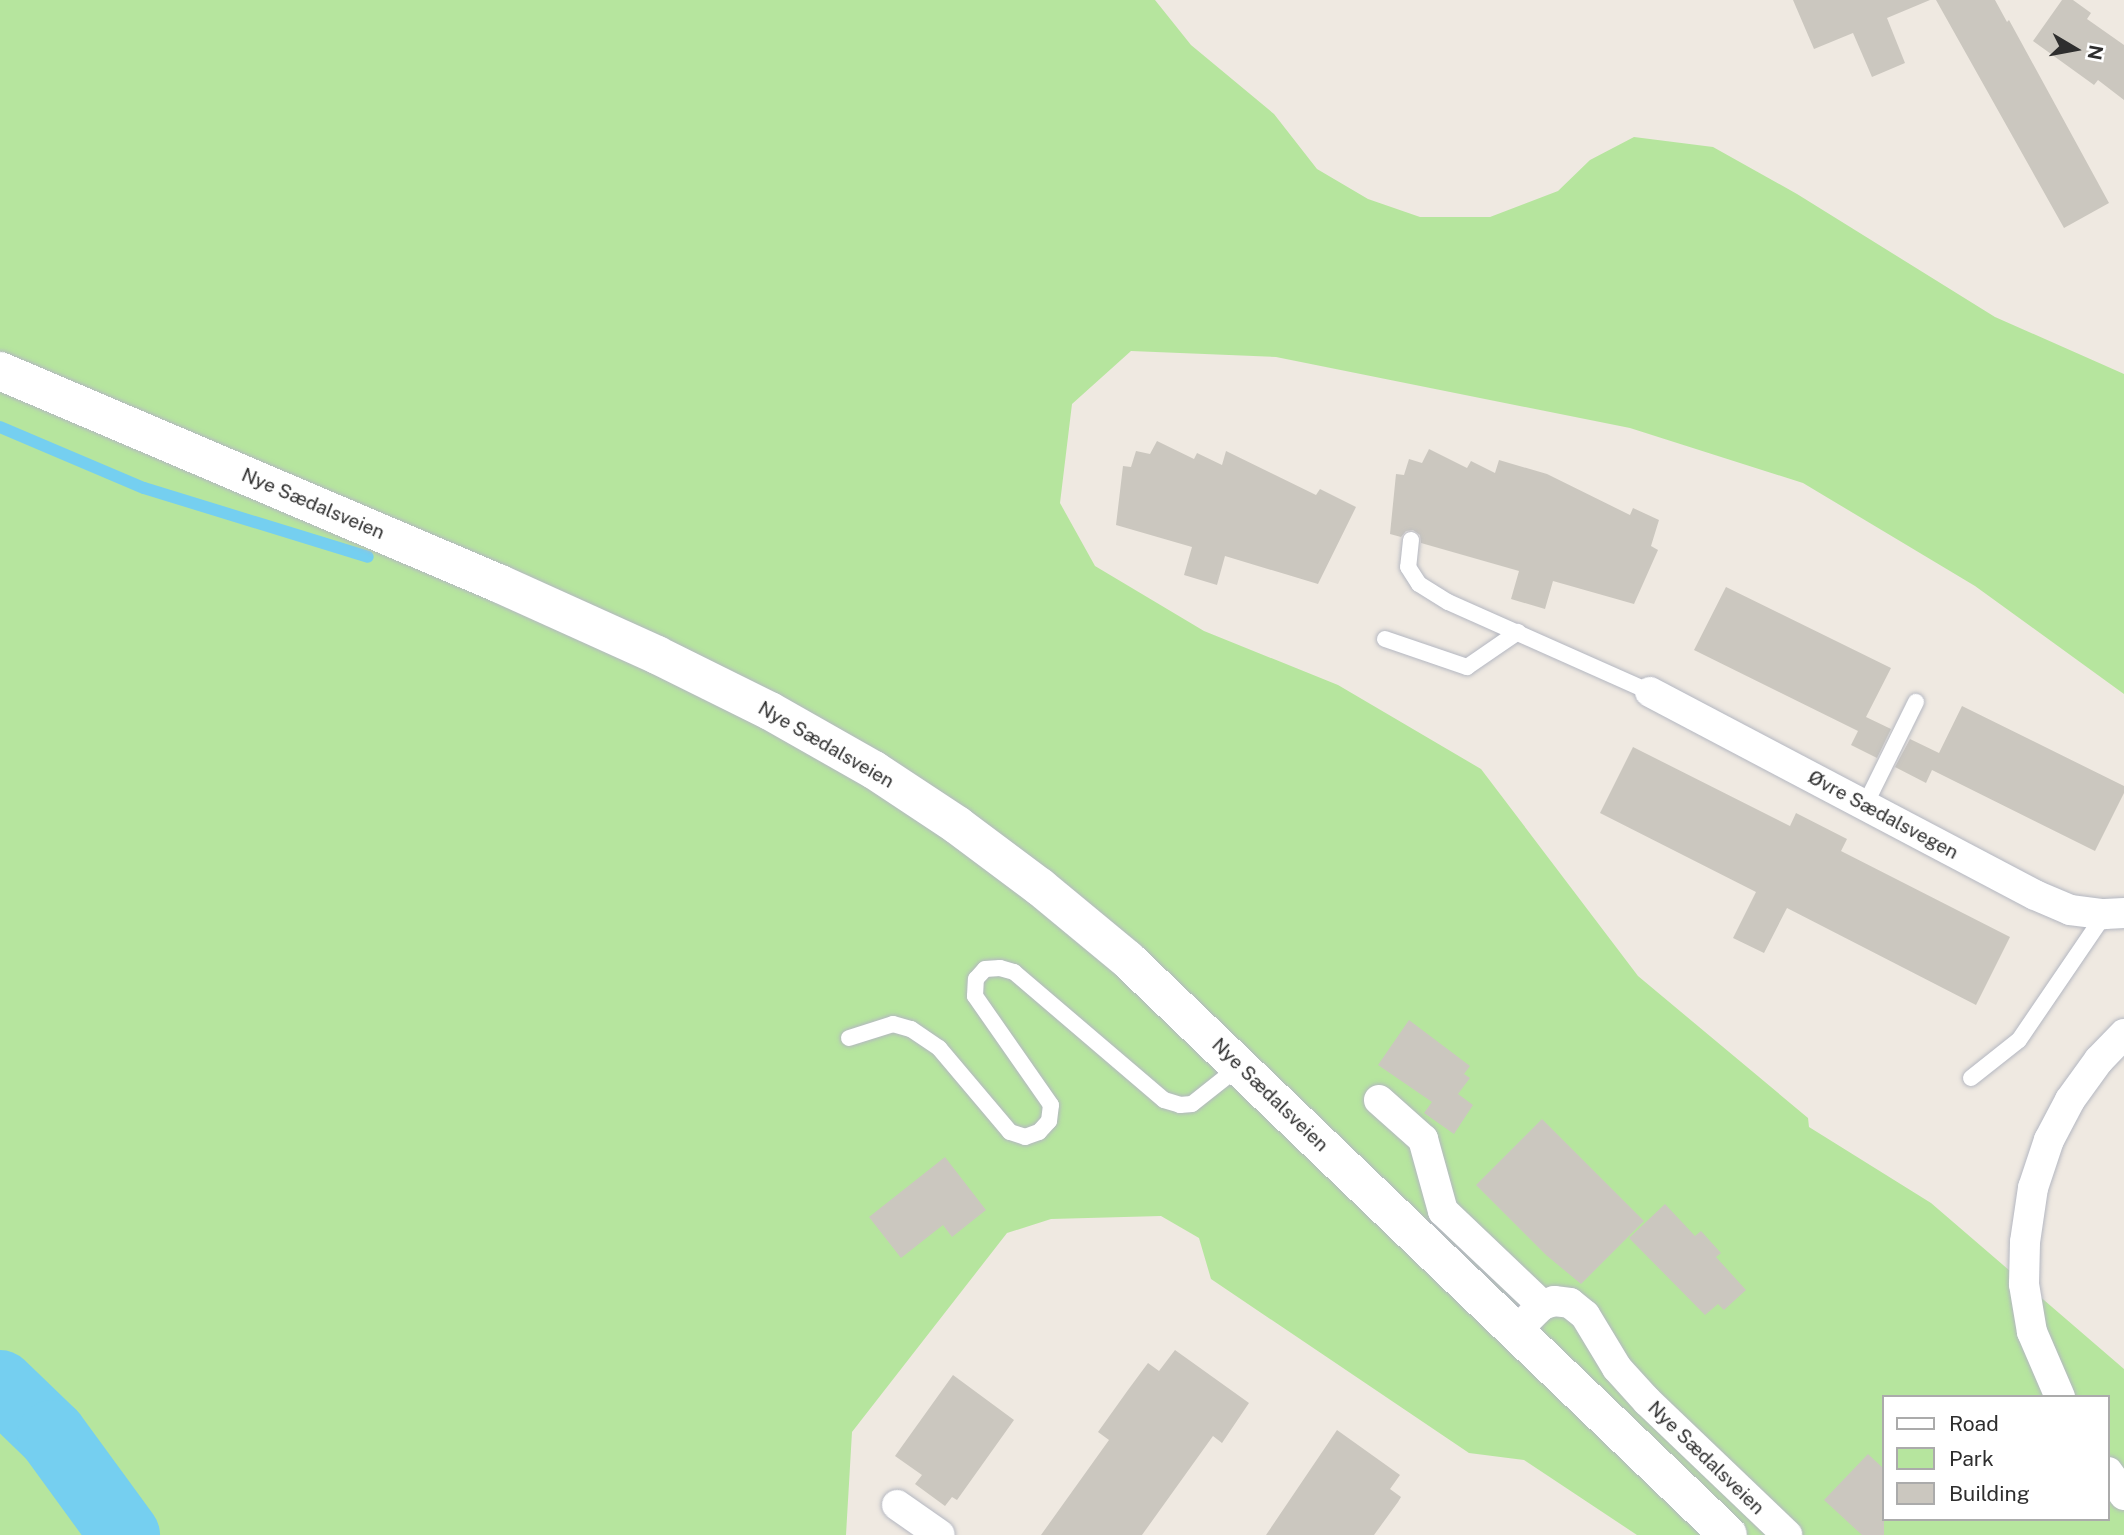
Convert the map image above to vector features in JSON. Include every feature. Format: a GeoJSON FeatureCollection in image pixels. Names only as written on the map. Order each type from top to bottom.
{"type":"FeatureCollection","features":[{"type":"Feature","properties":{"kind":"main road","name":"Nye Sædalsveien"},"geometry":{"type":"LineString","coordinates":[[0,371],[500,584],[657,655],[771,711],[874,770],[957,825],[1040,887],[1127,959],[1240,1066],[1529,1318],[1728,1535]]}},
{"type":"Feature","properties":{"kind":"street","name":"Øvre Sædalsvegen"},"geometry":{"type":"LineString","coordinates":[[1650,692],[2035,895],[2070,909],[2115,914]]}},
{"type":"Feature","properties":{"kind":"street"},"geometry":{"type":"LineString","coordinates":[[2059,1395],[2032,1332],[2024,1284],[2033,1188],[2049,1140],[2070,1100],[2099,1060],[2124,1034]]}},
{"type":"Feature","properties":{"kind":"street","name":"Nye Sædalsveien"},"geometry":{"type":"LineString","coordinates":[[1379,1100],[1423,1139],[1443,1211],[1529,1318],[1554,1301],[1570,1303],[1585,1315],[1617,1368],[1787,1535]]}},
{"type":"Feature","properties":{"kind":"street"},"geometry":{"type":"LineString","coordinates":[[2110,1475],[2124,1495]]}},
{"type":"Feature","properties":{"kind":"street"},"geometry":{"type":"LineString","coordinates":[[897,1505],[940,1535]]}},
{"type":"Feature","properties":{"kind":"lane"},"geometry":{"type":"LineString","coordinates":[[1411,540],[1408,567],[1419,584],[1448,602],[1650,692]]}},
{"type":"Feature","properties":{"kind":"lane"},"geometry":{"type":"LineString","coordinates":[[1385,639],[1467,667],[1518,632]]}},
{"type":"Feature","properties":{"kind":"lane"},"geometry":{"type":"LineString","coordinates":[[1865,805],[1916,702]]}},
{"type":"Feature","properties":{"kind":"lane"},"geometry":{"type":"LineString","coordinates":[[1971,1078],[2019,1040],[2115,914]]}},
{"type":"Feature","properties":{"kind":"lane"},"geometry":{"type":"LineString","coordinates":[[849,1038],[893,1024],[911,1028],[939,1048],[1010,1132],[1025,1137],[1039,1132],[1049,1121],[1051,1105],[975,996],[976,979],[985,969],[1000,968],[1014,972],[1164,1100],[1180,1105],[1192,1104],[1240,1066]]}},
{"type":"Feature","properties":{"kind":"green space"},"geometry":{"type":"Polygon","coordinates":[[[0,0],[1155,0],[1191,45],[1274,114],[1317,169],[1368,199],[1420,217],[1490,217],[1558,191],[1590,160],[1634,137],[1713,147],[1797,194],[1995,317],[2124,374],[2124,694],[1975,586],[1803,483],[1630,428],[1276,357],[1131,351],[1072,404],[1060,503],[1095,566],[1204,631],[1338,685],[1481,769],[1638,976],[1808,1118],[1809,1127],[1931,1203],[2124,1369],[2124,1535],[1637,1535],[1524,1460],[1469,1453],[1211,1279],[1199,1238],[1161,1216],[1051,1219],[1007,1233],[852,1432],[846,1535],[0,1535],[0,0]]]}},
{"type":"Feature","properties":{"kind":"building"},"geometry":{"type":"Polygon","coordinates":[[[1793,0],[1930,0],[1887,18],[1905,63],[1872,77],[1853,33],[1814,49],[1793,0]]]}},
{"type":"Feature","properties":{"kind":"building"},"geometry":{"type":"Polygon","coordinates":[[[1936,0],[1995,0],[2007,22],[2009,20],[2109,203],[2064,228],[1936,0]]]}},
{"type":"Feature","properties":{"kind":"building"},"geometry":{"type":"Polygon","coordinates":[[[2062,0],[2073,0],[2091,13],[2087,19],[2124,45],[2124,100],[2098,80],[2094,85],[2033,41],[2062,0]]]}},
{"type":"Feature","properties":{"kind":"building"},"geometry":{"type":"Polygon","coordinates":[[[1157,441],[1194,459],[1197,453],[1222,465],[1226,451],[1316,495],[1320,489],[1356,507],[1318,584],[1225,556],[1217,585],[1184,575],[1192,547],[1116,525],[1123,466],[1131,467],[1136,451],[1150,454],[1157,441]]]}},
{"type":"Feature","properties":{"kind":"building"},"geometry":{"type":"Polygon","coordinates":[[[1429,449],[1467,468],[1471,461],[1495,473],[1499,460],[1547,474],[1630,515],[1633,508],[1659,520],[1651,546],[1658,550],[1634,604],[1553,581],[1545,609],[1511,599],[1519,571],[1421,543],[1420,535],[1413,530],[1406,531],[1401,537],[1390,534],[1396,474],[1404,475],[1409,459],[1422,463],[1429,449]]]}},
{"type":"Feature","properties":{"kind":"building"},"geometry":{"type":"Polygon","coordinates":[[[1726,587],[1891,668],[1866,717],[1891,729],[1877,758],[1851,745],[1858,731],[1694,650],[1726,587]]]}},
{"type":"Feature","properties":{"kind":"building"},"geometry":{"type":"Polygon","coordinates":[[[1962,706],[2124,786],[2124,793],[2095,851],[1932,770],[1926,783],[1895,767],[1910,739],[1939,753],[1962,706]]]}},
{"type":"Feature","properties":{"kind":"building"},"geometry":{"type":"Polygon","coordinates":[[[1633,747],[1790,826],[1796,813],[1847,839],[1841,851],[2010,937],[1976,1005],[1787,908],[1764,953],[1733,938],[1756,892],[1600,813],[1633,747]]]}},
{"type":"Feature","properties":{"kind":"building"},"geometry":{"type":"Polygon","coordinates":[[[1409,1020],[1470,1066],[1464,1074],[1470,1078],[1458,1094],[1473,1105],[1454,1134],[1424,1113],[1432,1102],[1378,1065],[1409,1020]]]}},
{"type":"Feature","properties":{"kind":"building"},"geometry":{"type":"Polygon","coordinates":[[[1542,1119],[1644,1221],[1581,1284],[1546,1255],[1476,1185],[1542,1119]]]}},
{"type":"Feature","properties":{"kind":"building"},"geometry":{"type":"Polygon","coordinates":[[[945,1157],[986,1210],[952,1237],[943,1225],[901,1258],[869,1217],[945,1157]]]}},
{"type":"Feature","properties":{"kind":"building"},"geometry":{"type":"Polygon","coordinates":[[[1665,1204],[1695,1236],[1701,1231],[1721,1253],[1716,1257],[1746,1290],[1724,1310],[1718,1304],[1705,1315],[1629,1238],[1665,1204]]]}},
{"type":"Feature","properties":{"kind":"building"},"geometry":{"type":"Polygon","coordinates":[[[1175,1350],[1249,1403],[1222,1443],[1213,1436],[1142,1535],[1041,1535],[1109,1440],[1098,1432],[1128,1390],[1148,1363],[1159,1371],[1175,1350]]]}},
{"type":"Feature","properties":{"kind":"building"},"geometry":{"type":"Polygon","coordinates":[[[953,1375],[1014,1420],[957,1500],[952,1497],[945,1506],[915,1484],[922,1475],[895,1456],[953,1375]]]}},
{"type":"Feature","properties":{"kind":"building"},"geometry":{"type":"Polygon","coordinates":[[[1337,1430],[1400,1475],[1390,1489],[1401,1497],[1398,1502],[1374,1535],[1266,1535],[1337,1430]]]}},
{"type":"Feature","properties":{"kind":"building"},"geometry":{"type":"Polygon","coordinates":[[[1868,1454],[1882,1467],[1884,1535],[1862,1535],[1824,1500],[1868,1454]]]}},
{"type":"Feature","properties":{"kind":"waterway"},"geometry":{"type":"LineString","coordinates":[[0,427],[144,488],[368,557]]}},
{"type":"Feature","properties":{"kind":"waterway"},"geometry":{"type":"LineString","coordinates":[[0,1385],[52,1435],[125,1535]]}}]}
